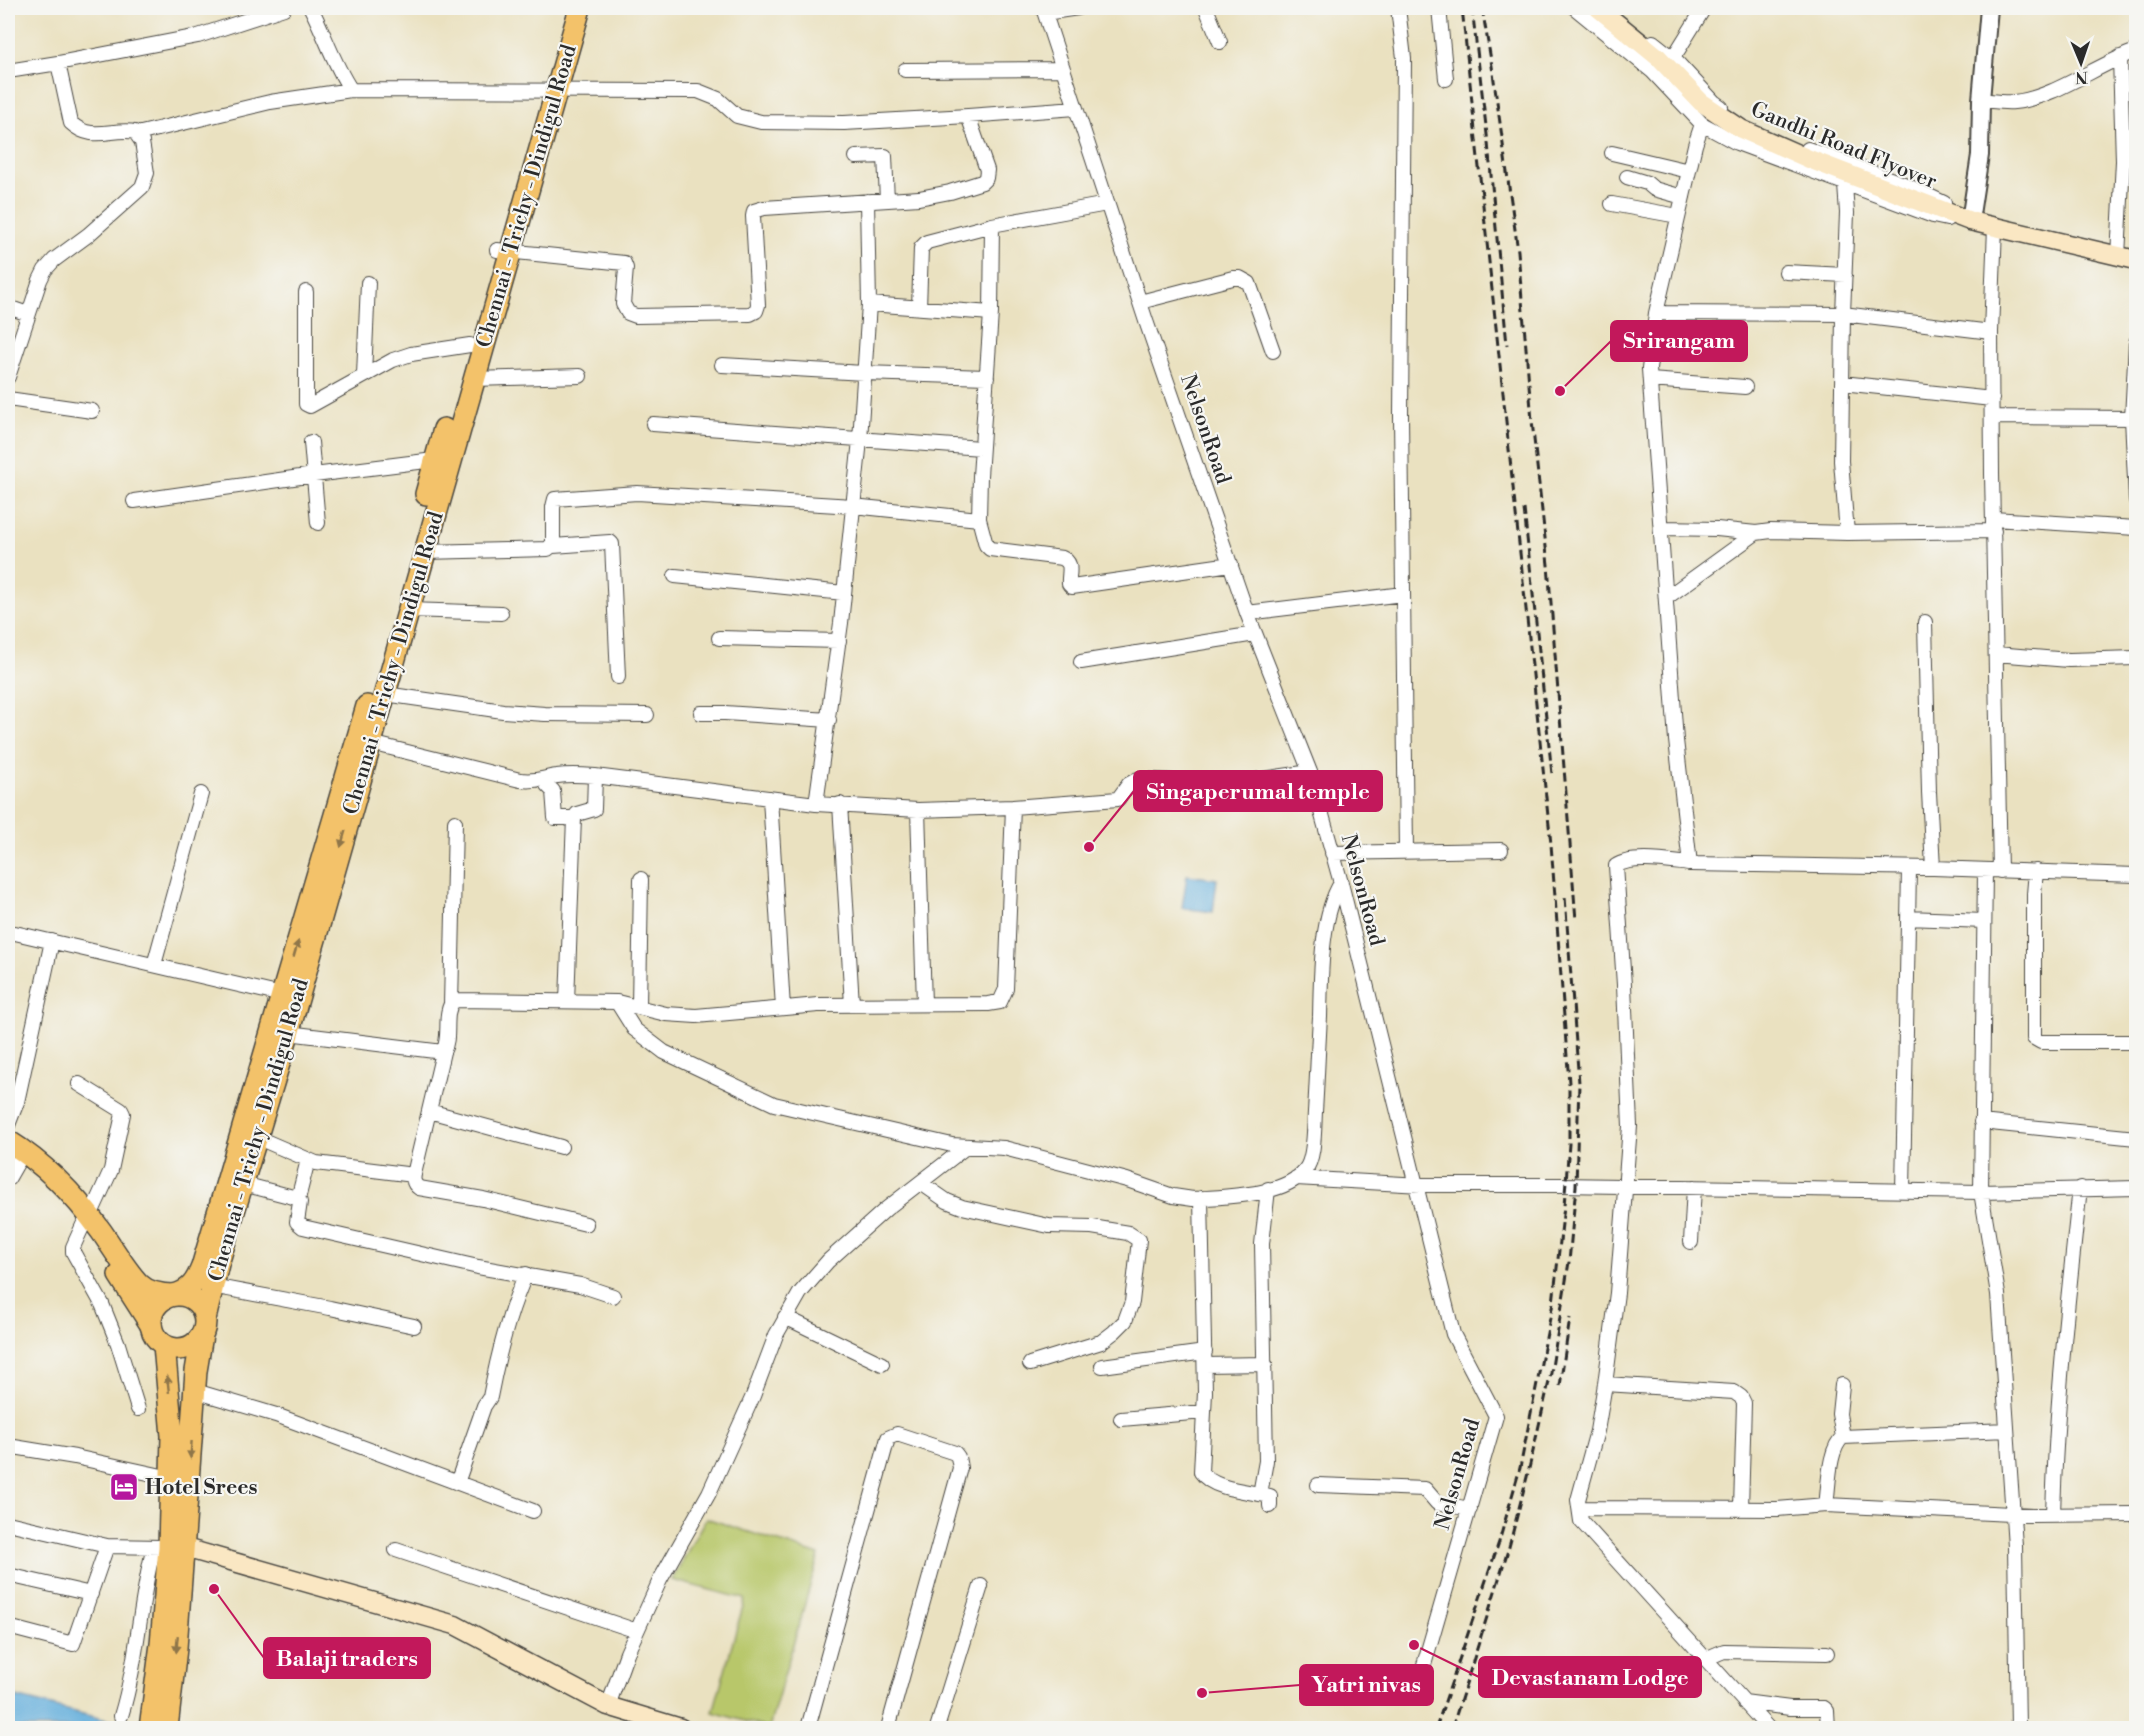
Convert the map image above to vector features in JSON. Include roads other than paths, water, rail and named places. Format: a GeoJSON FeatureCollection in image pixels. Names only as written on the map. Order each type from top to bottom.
{"type":"FeatureCollection","features":[{"type":"Feature","properties":{"kind":"main road","name":"Chennai - Trichy - Dindigul Road"},"geometry":{"type":"LineString","coordinates":[[169,1547],[195,1392],[203,1327],[212,1286],[256,1137],[280,1032],[282,995],[504,251],[549,89],[567,8]]}},
{"type":"Feature","properties":{"kind":"main road","name":"Chennai - Trichy - Dindigul Road"},"geometry":{"type":"LineString","coordinates":[[549,89],[580,8]]}},
{"type":"Feature","properties":{"kind":"main road","name":"Gandhi Road Flyover"},"geometry":{"type":"LineString","coordinates":[[1598,8],[1658,57],[1701,102],[1741,129],[1809,159],[1970,221],[2136,260]]}},
{"type":"Feature","properties":{"kind":"main road","name":"Chennai - Trichy - Dindigul Road"},"geometry":{"type":"LineString","coordinates":[[159,1726],[169,1547],[172,1436],[164,1345],[158,1340],[151,1325],[154,1309],[166,1297],[190,1288],[202,1267],[280,1032],[371,743],[424,552],[442,459]]}},
{"type":"Feature","properties":{"kind":"main road"},"geometry":{"type":"LineString","coordinates":[[15,1150],[87,1220],[140,1285],[152,1292],[174,1295]]}},
{"type":"Feature","properties":{"kind":"main road"},"geometry":{"type":"LineString","coordinates":[[87,1220],[151,1325]]}},
{"type":"Feature","properties":{"kind":"main road","name":"Chennai - Trichy - Dindigul Road"},"geometry":{"type":"LineString","coordinates":[[174,1295],[191,1298],[198,1304],[203,1327]]}},
{"type":"Feature","properties":{"kind":"main road"},"geometry":{"type":"LineString","coordinates":[[164,1345],[181,1349],[189,1347],[203,1327]]}},
{"type":"Feature","properties":{"kind":"main road"},"geometry":{"type":"LineString","coordinates":[[169,1547],[454,1625],[608,1706],[681,1728]]}},
{"type":"Feature","properties":{"kind":"street"},"geometry":{"type":"LineString","coordinates":[[8,70],[58,63],[198,36],[284,8]]}},
{"type":"Feature","properties":{"kind":"street"},"geometry":{"type":"LineString","coordinates":[[311,8],[342,76],[351,90]]}},
{"type":"Feature","properties":{"kind":"street"},"geometry":{"type":"LineString","coordinates":[[1044,10],[1078,8]]}},
{"type":"Feature","properties":{"kind":"street"},"geometry":{"type":"LineString","coordinates":[[1206,8],[1220,42]]}},
{"type":"Feature","properties":{"kind":"street"},"geometry":{"type":"LineString","coordinates":[[1398,8],[1404,58],[1401,416],[1406,851]]}},
{"type":"Feature","properties":{"kind":"street"},"geometry":{"type":"LineString","coordinates":[[1439,8],[1446,79]]}},
{"type":"Feature","properties":{"kind":"street"},"geometry":{"type":"LineString","coordinates":[[1575,8],[1652,71],[1702,124],[1737,143],[1933,216],[1970,221]]}},
{"type":"Feature","properties":{"kind":"street"},"geometry":{"type":"LineString","coordinates":[[1610,8],[1672,57],[1714,102],[1752,127],[1904,184],[1949,205],[1970,221]]}},
{"type":"Feature","properties":{"kind":"street"},"geometry":{"type":"LineString","coordinates":[[1672,57],[1704,8]]}},
{"type":"Feature","properties":{"kind":"street"},"geometry":{"type":"LineString","coordinates":[[1970,221],[1980,155],[1981,104],[1989,8]]}},
{"type":"Feature","properties":{"kind":"street","name":"NelsonRoad"},"geometry":{"type":"LineString","coordinates":[[1044,10],[1107,204],[1247,613],[1310,772],[1341,883],[1454,1334],[1496,1416],[1416,1689]]}},
{"type":"Feature","properties":{"kind":"street"},"geometry":{"type":"LineString","coordinates":[[1981,104],[2022,101],[2058,88],[2136,51]]}},
{"type":"Feature","properties":{"kind":"street"},"geometry":{"type":"LineString","coordinates":[[2118,256],[2123,161],[2120,57]]}},
{"type":"Feature","properties":{"kind":"street"},"geometry":{"type":"LineString","coordinates":[[58,63],[70,123],[76,128],[105,134],[128,131],[137,134],[270,102],[351,90],[698,91],[718,99],[737,116],[761,122],[844,123],[1076,108]]}},
{"type":"Feature","properties":{"kind":"street"},"geometry":{"type":"LineString","coordinates":[[905,70],[1063,69]]}},
{"type":"Feature","properties":{"kind":"street"},"geometry":{"type":"LineString","coordinates":[[504,251],[624,263],[626,268],[623,304],[628,313],[636,316],[750,314],[756,311],[758,305],[754,212],[764,207],[919,198],[950,192],[982,182],[986,178],[987,170],[968,116]]}},
{"type":"Feature","properties":{"kind":"street"},"geometry":{"type":"LineString","coordinates":[[1690,864],[1676,740],[1649,369],[1656,313],[1702,124]]}},
{"type":"Feature","properties":{"kind":"street"},"geometry":{"type":"LineString","coordinates":[[8,377],[39,280],[45,270],[142,187],[147,173],[142,142],[137,134]]}},
{"type":"Feature","properties":{"kind":"street"},"geometry":{"type":"LineString","coordinates":[[1612,153],[1689,171]]}},
{"type":"Feature","properties":{"kind":"street"},"geometry":{"type":"LineString","coordinates":[[856,157],[885,156],[887,200]]}},
{"type":"Feature","properties":{"kind":"street"},"geometry":{"type":"LineString","coordinates":[[1627,177],[1647,183],[1654,189],[1683,197]]}},
{"type":"Feature","properties":{"kind":"street"},"geometry":{"type":"LineString","coordinates":[[1845,185],[1847,213],[1841,461],[1847,533]]}},
{"type":"Feature","properties":{"kind":"street"},"geometry":{"type":"LineString","coordinates":[[816,804],[839,641],[860,440],[869,304],[867,201]]}},
{"type":"Feature","properties":{"kind":"street"},"geometry":{"type":"LineString","coordinates":[[918,308],[921,248],[924,243],[992,225],[1107,204]]}},
{"type":"Feature","properties":{"kind":"street"},"geometry":{"type":"LineString","coordinates":[[1612,204],[1678,216]]}},
{"type":"Feature","properties":{"kind":"street"},"geometry":{"type":"LineString","coordinates":[[992,225],[991,313],[981,447],[979,519],[986,546],[990,549],[1067,560],[1070,563],[1072,587],[1231,564]]}},
{"type":"Feature","properties":{"kind":"street"},"geometry":{"type":"LineString","coordinates":[[1995,227],[1991,332],[2000,871]]}},
{"type":"Feature","properties":{"kind":"street"},"geometry":{"type":"LineString","coordinates":[[1786,272],[1845,275]]}},
{"type":"Feature","properties":{"kind":"street"},"geometry":{"type":"LineString","coordinates":[[1140,302],[1240,278],[1249,283],[1273,351]]}},
{"type":"Feature","properties":{"kind":"street"},"geometry":{"type":"LineString","coordinates":[[364,375],[368,283]]}},
{"type":"Feature","properties":{"kind":"street"},"geometry":{"type":"LineString","coordinates":[[306,292],[306,405],[311,406],[364,375],[401,357],[471,361],[580,376]]}},
{"type":"Feature","properties":{"kind":"street"},"geometry":{"type":"LineString","coordinates":[[869,304],[991,313]]}},
{"type":"Feature","properties":{"kind":"street"},"geometry":{"type":"LineString","coordinates":[[8,307],[28,314]]}},
{"type":"Feature","properties":{"kind":"street"},"geometry":{"type":"LineString","coordinates":[[1656,313],[1843,314],[1991,332]]}},
{"type":"Feature","properties":{"kind":"street"},"geometry":{"type":"LineString","coordinates":[[2136,342],[2134,418],[2136,500]]}},
{"type":"Feature","properties":{"kind":"street"},"geometry":{"type":"LineString","coordinates":[[722,365],[987,377]]}},
{"type":"Feature","properties":{"kind":"street"},"geometry":{"type":"LineString","coordinates":[[1650,380],[1745,387]]}},
{"type":"Feature","properties":{"kind":"street"},"geometry":{"type":"LineString","coordinates":[[1842,383],[1992,399]]}},
{"type":"Feature","properties":{"kind":"street"},"geometry":{"type":"LineString","coordinates":[[8,399],[92,411]]}},
{"type":"Feature","properties":{"kind":"street"},"geometry":{"type":"LineString","coordinates":[[1992,417],[2134,418]]}},
{"type":"Feature","properties":{"kind":"street"},"geometry":{"type":"LineString","coordinates":[[653,424],[981,447]]}},
{"type":"Feature","properties":{"kind":"street"},"geometry":{"type":"LineString","coordinates":[[310,442],[318,524]]}},
{"type":"Feature","properties":{"kind":"street"},"geometry":{"type":"LineString","coordinates":[[134,501],[442,459]]}},
{"type":"Feature","properties":{"kind":"street"},"geometry":{"type":"LineString","coordinates":[[553,546],[553,504],[556,499],[637,493],[853,506],[979,519]]}},
{"type":"Feature","properties":{"kind":"street"},"geometry":{"type":"LineString","coordinates":[[1661,528],[1717,529],[1756,533],[1771,531],[1847,533],[1994,525],[2136,528]]}},
{"type":"Feature","properties":{"kind":"street"},"geometry":{"type":"LineString","coordinates":[[1666,598],[1756,533]]}},
{"type":"Feature","properties":{"kind":"street"},"geometry":{"type":"LineString","coordinates":[[424,552],[545,550],[553,546],[610,542],[612,544],[618,677]]}},
{"type":"Feature","properties":{"kind":"street"},"geometry":{"type":"LineString","coordinates":[[675,576],[844,592]]}},
{"type":"Feature","properties":{"kind":"street"},"geometry":{"type":"LineString","coordinates":[[1247,613],[1403,594]]}},
{"type":"Feature","properties":{"kind":"street"},"geometry":{"type":"LineString","coordinates":[[408,610],[501,613]]}},
{"type":"Feature","properties":{"kind":"street"},"geometry":{"type":"LineString","coordinates":[[1925,622],[1933,868]]}},
{"type":"Feature","properties":{"kind":"street"},"geometry":{"type":"LineString","coordinates":[[1081,662],[1255,634]]}},
{"type":"Feature","properties":{"kind":"street"},"geometry":{"type":"LineString","coordinates":[[719,638],[839,641]]}},
{"type":"Feature","properties":{"kind":"street"},"geometry":{"type":"LineString","coordinates":[[1996,654],[2069,660],[2136,658]]}},
{"type":"Feature","properties":{"kind":"street"},"geometry":{"type":"LineString","coordinates":[[384,694],[503,711],[544,714],[647,715]]}},
{"type":"Feature","properties":{"kind":"street"},"geometry":{"type":"LineString","coordinates":[[700,713],[829,720]]}},
{"type":"Feature","properties":{"kind":"street"},"geometry":{"type":"LineString","coordinates":[[371,743],[520,780],[538,781],[571,774],[816,804],[918,810],[1013,807],[1118,799],[1129,784],[1138,779],[1228,784],[1310,772]]}},
{"type":"Feature","properties":{"kind":"street"},"geometry":{"type":"LineString","coordinates":[[567,1001],[574,818],[577,814],[594,809],[596,776]]}},
{"type":"Feature","properties":{"kind":"street"},"geometry":{"type":"LineString","coordinates":[[546,780],[547,785],[553,791],[555,818],[574,818]]}},
{"type":"Feature","properties":{"kind":"street"},"geometry":{"type":"LineString","coordinates":[[154,964],[201,794]]}},
{"type":"Feature","properties":{"kind":"street"},"geometry":{"type":"LineString","coordinates":[[770,798],[783,1008]]}},
{"type":"Feature","properties":{"kind":"street"},"geometry":{"type":"LineString","coordinates":[[840,804],[852,1005]]}},
{"type":"Feature","properties":{"kind":"street"},"geometry":{"type":"LineString","coordinates":[[451,1005],[454,1000],[617,1002],[666,1014],[696,1016],[783,1008],[852,1005],[997,1003],[1003,998],[1005,989],[1013,807]]}},
{"type":"Feature","properties":{"kind":"street"},"geometry":{"type":"LineString","coordinates":[[918,810],[924,1004]]}},
{"type":"Feature","properties":{"kind":"street"},"geometry":{"type":"LineString","coordinates":[[455,822],[451,1005],[448,1042],[443,1052],[413,1182],[420,1188],[483,1199],[586,1224]]}},
{"type":"Feature","properties":{"kind":"street"},"geometry":{"type":"LineString","coordinates":[[1332,853],[1501,850]]}},
{"type":"Feature","properties":{"kind":"street"},"geometry":{"type":"LineString","coordinates":[[1768,1728],[1581,1521],[1578,1500],[1597,1431],[1617,1293],[1630,1126],[1616,866],[1621,862],[1633,861],[2136,875]]}},
{"type":"Feature","properties":{"kind":"street"},"geometry":{"type":"LineString","coordinates":[[1903,1191],[1908,869]]}},
{"type":"Feature","properties":{"kind":"street"},"geometry":{"type":"LineString","coordinates":[[1985,871],[1981,1192],[1998,1294],[2015,1546],[2018,1728]]}},
{"type":"Feature","properties":{"kind":"street"},"geometry":{"type":"LineString","coordinates":[[2036,871],[2034,1038],[2044,1042],[2136,1042]]}},
{"type":"Feature","properties":{"kind":"street"},"geometry":{"type":"LineString","coordinates":[[639,1007],[641,879]]}},
{"type":"Feature","properties":{"kind":"street"},"geometry":{"type":"LineString","coordinates":[[617,1002],[634,1029],[664,1052],[774,1104],[966,1146],[1004,1148],[1127,1180],[1188,1199],[1268,1190],[1282,1186],[1296,1178],[1310,1163],[1314,1133],[1322,957],[1335,893],[1341,883]]}},
{"type":"Feature","properties":{"kind":"street"},"geometry":{"type":"LineString","coordinates":[[1908,918],[1984,921]]}},
{"type":"Feature","properties":{"kind":"street"},"geometry":{"type":"LineString","coordinates":[[15,933],[282,995]]}},
{"type":"Feature","properties":{"kind":"street"},"geometry":{"type":"LineString","coordinates":[[8,1125],[17,1101],[52,941]]}},
{"type":"Feature","properties":{"kind":"street"},"geometry":{"type":"LineString","coordinates":[[280,1032],[443,1052]]}},
{"type":"Feature","properties":{"kind":"street"},"geometry":{"type":"LineString","coordinates":[[79,1084],[121,1110],[123,1114],[111,1170],[73,1247],[73,1252],[102,1304],[118,1344],[138,1409]]}},
{"type":"Feature","properties":{"kind":"street"},"geometry":{"type":"LineString","coordinates":[[429,1111],[561,1147]]}},
{"type":"Feature","properties":{"kind":"street"},"geometry":{"type":"LineString","coordinates":[[1981,1122],[2136,1138]]}},
{"type":"Feature","properties":{"kind":"street"},"geometry":{"type":"LineString","coordinates":[[256,1137],[316,1163],[414,1175]]}},
{"type":"Feature","properties":{"kind":"street"},"geometry":{"type":"LineString","coordinates":[[608,1706],[637,1631],[660,1580],[709,1493],[753,1396],[776,1335],[800,1293],[828,1261],[886,1209],[966,1146]]}},
{"type":"Feature","properties":{"kind":"street"},"geometry":{"type":"LineString","coordinates":[[8,1179],[15,1150]]}},
{"type":"Feature","properties":{"kind":"street"},"geometry":{"type":"LineString","coordinates":[[308,1160],[298,1199],[297,1222],[303,1227],[478,1267],[526,1274],[580,1286],[613,1296]]}},
{"type":"Feature","properties":{"kind":"street"},"geometry":{"type":"LineString","coordinates":[[1296,1178],[1416,1184],[1981,1192],[2136,1188]]}},
{"type":"Feature","properties":{"kind":"street"},"geometry":{"type":"LineString","coordinates":[[921,1183],[947,1201],[962,1207],[1049,1226],[1092,1227],[1128,1233],[1139,1239],[1132,1302],[1125,1321],[1101,1341],[1030,1364]]}},
{"type":"Feature","properties":{"kind":"street"},"geometry":{"type":"LineString","coordinates":[[243,1184],[298,1199]]}},
{"type":"Feature","properties":{"kind":"street"},"geometry":{"type":"LineString","coordinates":[[1691,1242],[1694,1187]]}},
{"type":"Feature","properties":{"kind":"street"},"geometry":{"type":"LineString","coordinates":[[2053,1515],[2056,1423],[2079,1188]]}},
{"type":"Feature","properties":{"kind":"street"},"geometry":{"type":"LineString","coordinates":[[1260,1494],[1266,1461],[1262,1244],[1268,1190]]}},
{"type":"Feature","properties":{"kind":"street"},"geometry":{"type":"LineString","coordinates":[[1202,1198],[1205,1358],[1201,1472],[1205,1479],[1219,1486],[1270,1496],[1270,1506]]}},
{"type":"Feature","properties":{"kind":"street"},"geometry":{"type":"LineString","coordinates":[[458,1483],[484,1406],[490,1397],[516,1295],[526,1274]]}},
{"type":"Feature","properties":{"kind":"street"},"geometry":{"type":"LineString","coordinates":[[212,1286],[414,1326]]}},
{"type":"Feature","properties":{"kind":"street"},"geometry":{"type":"LineString","coordinates":[[785,1317],[882,1364]]}},
{"type":"Feature","properties":{"kind":"street"},"geometry":{"type":"LineString","coordinates":[[1102,1366],[1205,1358],[1265,1364]]}},
{"type":"Feature","properties":{"kind":"street"},"geometry":{"type":"LineString","coordinates":[[1605,1384],[1738,1394],[1744,1403],[1741,1508]]}},
{"type":"Feature","properties":{"kind":"street"},"geometry":{"type":"LineString","coordinates":[[1842,1386],[1839,1414],[1843,1437]]}},
{"type":"Feature","properties":{"kind":"street"},"geometry":{"type":"LineString","coordinates":[[195,1392],[276,1415],[533,1511]]}},
{"type":"Feature","properties":{"kind":"street"},"geometry":{"type":"LineString","coordinates":[[1120,1419],[1204,1412]]}},
{"type":"Feature","properties":{"kind":"street"},"geometry":{"type":"LineString","coordinates":[[1826,1505],[1833,1451],[1837,1442],[1843,1437],[2007,1430]]}},
{"type":"Feature","properties":{"kind":"street"},"geometry":{"type":"LineString","coordinates":[[808,1728],[888,1438],[897,1434],[955,1453],[960,1468],[888,1728]]}},
{"type":"Feature","properties":{"kind":"street"},"geometry":{"type":"LineString","coordinates":[[8,1446],[75,1457],[171,1478]]}},
{"type":"Feature","properties":{"kind":"street"},"geometry":{"type":"LineString","coordinates":[[1318,1485],[1425,1489],[1437,1503],[1470,1509]]}},
{"type":"Feature","properties":{"kind":"street"},"geometry":{"type":"LineString","coordinates":[[1579,1508],[1741,1508],[1826,1505],[2013,1514],[2136,1514]]}},
{"type":"Feature","properties":{"kind":"street"},"geometry":{"type":"LineString","coordinates":[[8,1523],[106,1546],[169,1547]]}},
{"type":"Feature","properties":{"kind":"street"},"geometry":{"type":"LineString","coordinates":[[8,1628],[73,1644],[106,1546]]}},
{"type":"Feature","properties":{"kind":"street"},"geometry":{"type":"LineString","coordinates":[[121,1716],[131,1681],[146,1578],[169,1547]]}},
{"type":"Feature","properties":{"kind":"street"},"geometry":{"type":"LineString","coordinates":[[396,1551],[637,1631]]}},
{"type":"Feature","properties":{"kind":"street"},"geometry":{"type":"LineString","coordinates":[[8,1575],[91,1594]]}},
{"type":"Feature","properties":{"kind":"street"},"geometry":{"type":"LineString","coordinates":[[937,1728],[981,1586]]}},
{"type":"Feature","properties":{"kind":"street"},"geometry":{"type":"LineString","coordinates":[[1705,1659],[1724,1651],[1827,1653]]}},
{"type":"Feature","properties":{"kind":"street"},"geometry":{"type":"LineString","coordinates":[[1744,1702],[1790,1708],[1824,1708],[1827,1711],[1828,1728]]}},
{"type":"Feature","properties":{"kind":"water"},"geometry":{"type":"Polygon","coordinates":[[[1187,875],[1217,879],[1213,912],[1182,908],[1187,875]]]}},
{"type":"Feature","properties":{"kind":"water"},"geometry":{"type":"Polygon","coordinates":[[[8,1695],[134,1727],[138,1728],[8,1728],[8,1695]]]}},
{"type":"Feature","properties":{"kind":"railway"},"geometry":{"type":"LineString","coordinates":[[1436,1728],[1499,1542],[1520,1468],[1553,1303],[1569,1144],[1569,1083],[1551,844],[1462,8]]}},
{"type":"Feature","properties":{"kind":"railway"},"geometry":{"type":"LineString","coordinates":[[1472,8],[1488,143],[1507,345]]}},
{"type":"Feature","properties":{"kind":"railway"},"geometry":{"type":"LineString","coordinates":[[1482,8],[1518,251],[1532,421],[1548,565],[1576,920]]}},
{"type":"Feature","properties":{"kind":"railway"},"geometry":{"type":"LineString","coordinates":[[1524,509],[1552,774]]}},
{"type":"Feature","properties":{"kind":"railway"},"geometry":{"type":"LineString","coordinates":[[1452,1728],[1509,1547],[1528,1473],[1551,1373],[1569,1262],[1576,1186],[1579,1083],[1565,897]]}},
{"type":"Feature","properties":{"kind":"railway"},"geometry":{"type":"LineString","coordinates":[[1560,1386],[1570,1318]]}},
{"type":"Feature","properties":{"kind":"place","name":"Srirangam"},"geometry":{"type":"Point","coordinates":[1560,391]}},
{"type":"Feature","properties":{"kind":"place","name":"Singaperumal temple"},"geometry":{"type":"Point","coordinates":[1089,847]}},
{"type":"Feature","properties":{"kind":"place","name":"Hotel Srees"},"geometry":{"type":"Point","coordinates":[124,1487]}},
{"type":"Feature","properties":{"kind":"place","name":"Balaji traders"},"geometry":{"type":"Point","coordinates":[214,1589]}},
{"type":"Feature","properties":{"kind":"place","name":"Devastanam Lodge"},"geometry":{"type":"Point","coordinates":[1414,1645]}},
{"type":"Feature","properties":{"kind":"place","name":"Yatri nivas"},"geometry":{"type":"Point","coordinates":[1202,1693]}}]}
